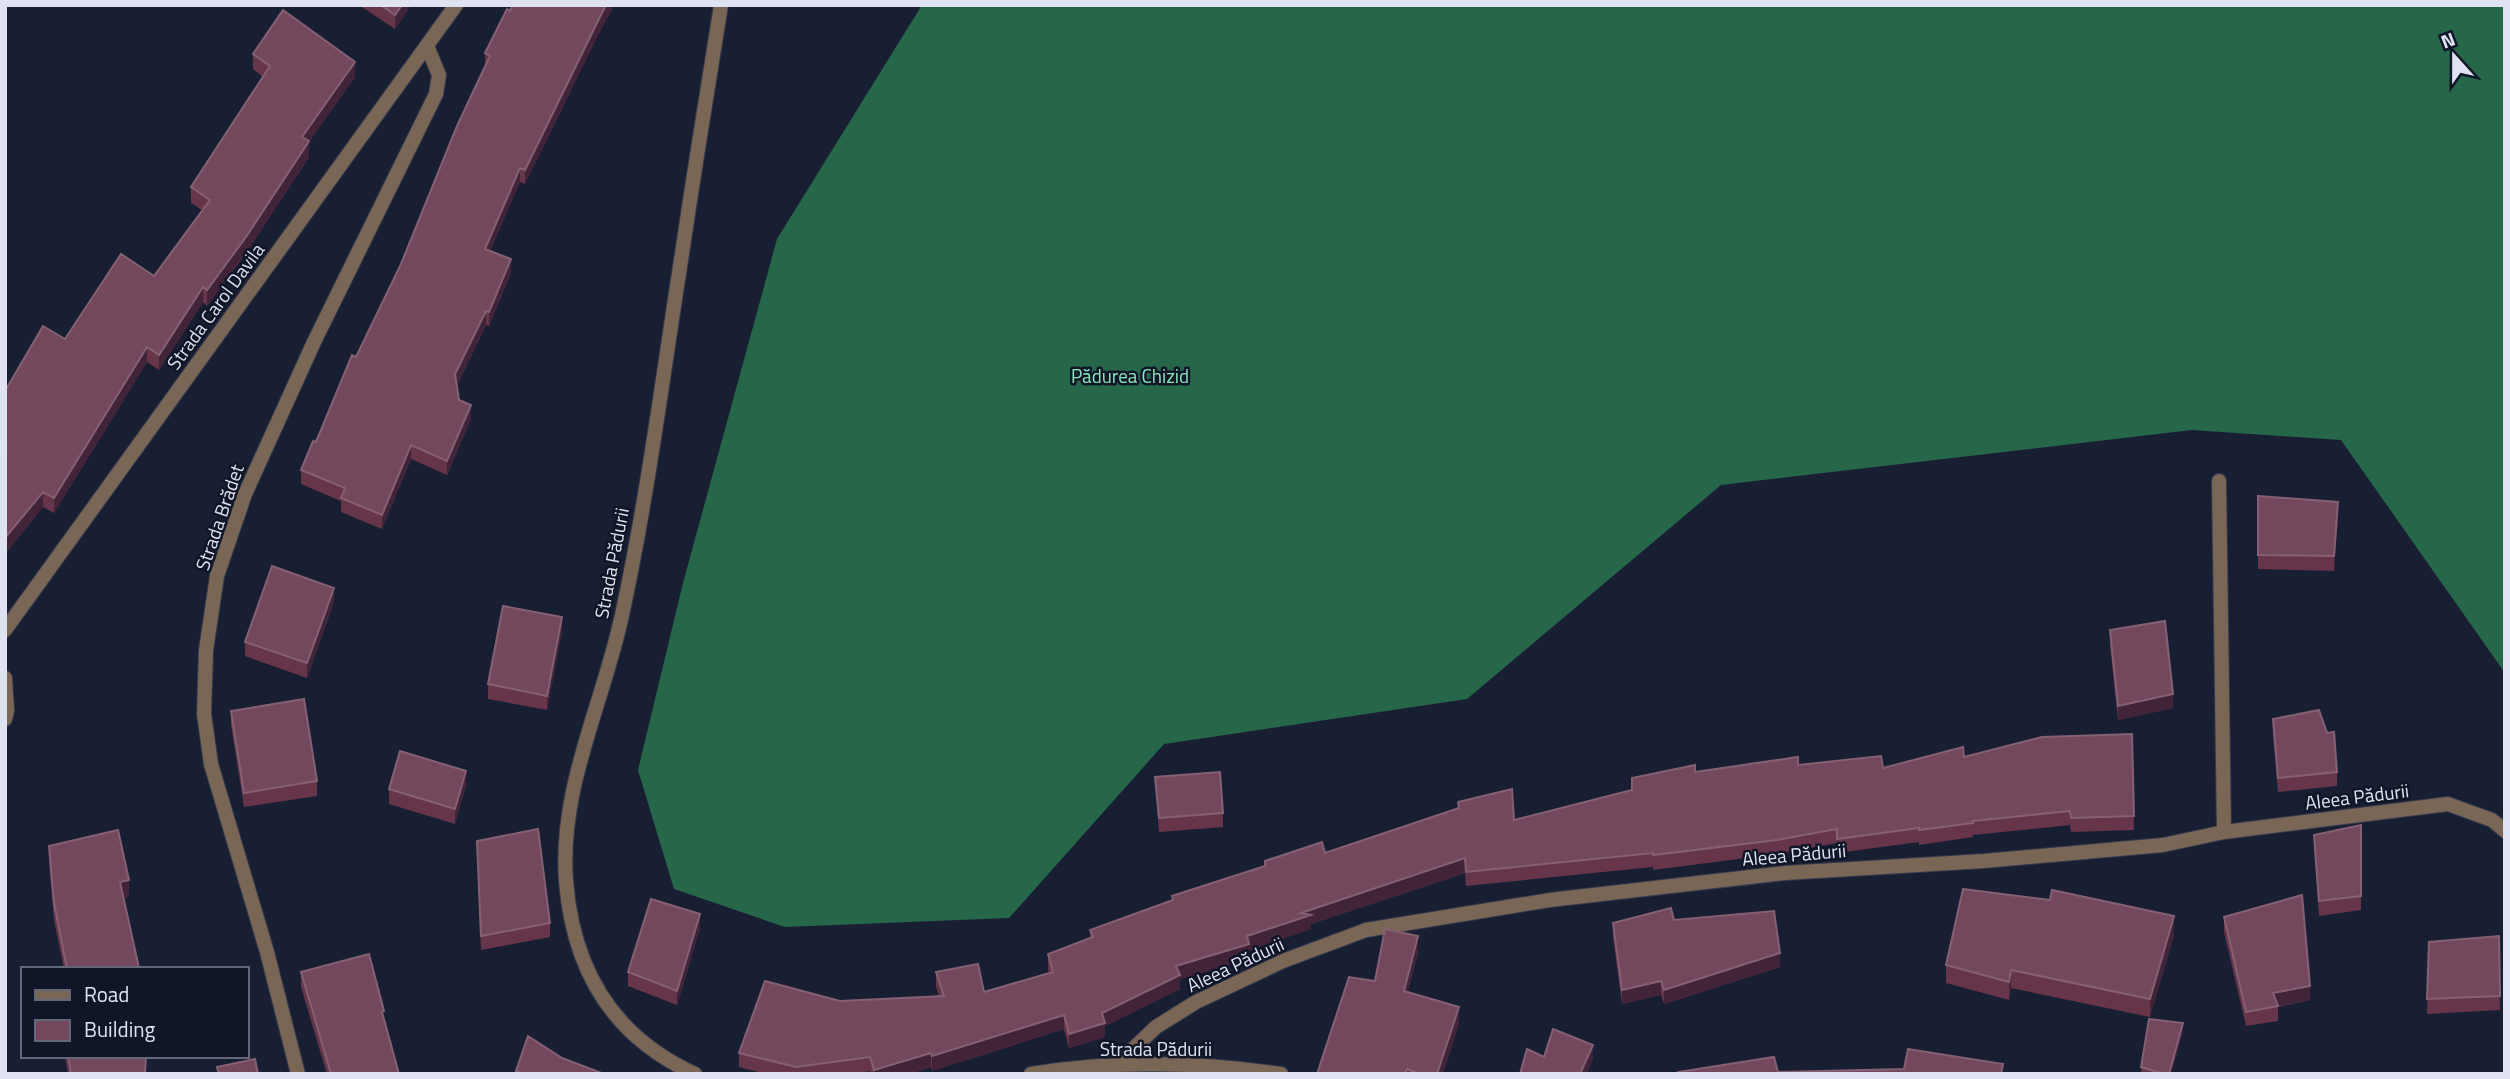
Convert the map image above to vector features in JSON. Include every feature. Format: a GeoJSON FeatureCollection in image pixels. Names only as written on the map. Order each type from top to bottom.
{"type":"FeatureCollection","features":[{"type":"Feature","properties":{"kind":"street","name":"Strada Carol Davila"},"geometry":{"type":"LineString","coordinates":[[5,630],[456,5]]}},
{"type":"Feature","properties":{"kind":"street","name":"Strada Pădurii"},"geometry":{"type":"LineString","coordinates":[[695,1074],[669,1062],[633,1035],[608,1007],[591,979],[576,945],[566,884],[565,839],[574,783],[622,617],[659,415],[681,255],[721,5]]}},
{"type":"Feature","properties":{"kind":"street","name":"Strada Brădet"},"geometry":{"type":"LineString","coordinates":[[298,1074],[267,952],[211,764],[204,714],[206,650],[217,576],[245,494],[314,342],[436,94],[439,75],[427,46]]}},
{"type":"Feature","properties":{"kind":"street"},"geometry":{"type":"LineString","coordinates":[[2219,481],[2224,832]]}},
{"type":"Feature","properties":{"kind":"street"},"geometry":{"type":"LineString","coordinates":[[5,678],[5,719]]}},
{"type":"Feature","properties":{"kind":"street","name":"Aleea Pădurii"},"geometry":{"type":"LineString","coordinates":[[1116,1065],[1156,1027],[1196,1002],[1283,961],[1366,930],[1550,900],[1785,873],[1984,861],[2149,846],[2224,832],[2448,804],[2491,820],[2505,831]]}},
{"type":"Feature","properties":{"kind":"street","name":"Strada Pădurii"},"geometry":{"type":"LineString","coordinates":[[1031,1074],[1146,1063],[1240,1068],[1281,1074]]}},
{"type":"Feature","properties":{"kind":"green space","name":"Pădurea Chizid"},"geometry":{"type":"Polygon","coordinates":[[[922,5],[2505,5],[2505,673],[2341,440],[2192,430],[1721,485],[1467,699],[1164,744],[1009,918],[785,927],[674,889],[638,770],[683,583],[777,239],[922,5]]]}},
{"type":"Feature","properties":{"kind":"building"},"geometry":{"type":"Polygon","coordinates":[[[381,5],[402,5],[395,15],[381,5]]]}},
{"type":"Feature","properties":{"kind":"building"},"geometry":{"type":"Polygon","coordinates":[[[513,5],[606,5],[525,170],[520,168],[485,249],[511,259],[489,312],[486,311],[455,374],[459,400],[471,405],[447,461],[411,445],[382,515],[341,498],[345,488],[301,470],[313,441],[316,442],[352,355],[356,357],[401,264],[457,126],[490,56],[485,53],[507,9],[510,11],[513,5]]]}},
{"type":"Feature","properties":{"kind":"building"},"geometry":{"type":"Polygon","coordinates":[[[283,10],[355,62],[302,137],[309,141],[246,237],[207,290],[203,287],[159,355],[147,347],[54,498],[43,492],[5,538],[5,391],[43,326],[65,339],[121,254],[154,276],[210,200],[191,187],[270,66],[253,54],[283,10]]]}},
{"type":"Feature","properties":{"kind":"building"},"geometry":{"type":"Polygon","coordinates":[[[2258,496],[2338,502],[2334,556],[2258,555],[2258,496]]]}},
{"type":"Feature","properties":{"kind":"building"},"geometry":{"type":"Polygon","coordinates":[[[272,566],[334,588],[307,663],[245,642],[272,566]]]}},
{"type":"Feature","properties":{"kind":"building"},"geometry":{"type":"Polygon","coordinates":[[[503,606],[562,617],[547,696],[488,684],[503,606]]]}},
{"type":"Feature","properties":{"kind":"building"},"geometry":{"type":"Polygon","coordinates":[[[2165,621],[2173,694],[2118,706],[2110,630],[2165,621]]]}},
{"type":"Feature","properties":{"kind":"building"},"geometry":{"type":"Polygon","coordinates":[[[304,699],[317,781],[244,793],[231,711],[304,699]]]}},
{"type":"Feature","properties":{"kind":"building"},"geometry":{"type":"Polygon","coordinates":[[[2319,710],[2327,733],[2334,732],[2337,772],[2278,778],[2273,719],[2319,710]]]}},
{"type":"Feature","properties":{"kind":"building"},"geometry":{"type":"Polygon","coordinates":[[[2132,734],[2134,816],[2071,818],[2070,811],[1837,839],[1837,829],[1777,840],[1653,855],[1466,872],[1465,858],[1301,913],[1311,915],[1247,936],[1249,944],[1176,966],[1180,975],[1102,1013],[1105,1023],[1069,1034],[1064,1015],[932,1056],[931,1053],[874,1070],[870,1057],[796,1067],[739,1053],[765,981],[840,1001],[944,996],[936,972],[978,964],[984,992],[1053,972],[1048,954],[1093,937],[1090,930],[1173,900],[1172,896],[1265,866],[1265,861],[1322,842],[1325,853],[1459,808],[1458,802],[1512,789],[1514,820],[1632,790],[1632,778],[1695,765],[1695,772],[1798,757],[1798,765],[1881,756],[1883,768],[1963,747],[1964,757],[2042,737],[2132,734]]]}},
{"type":"Feature","properties":{"kind":"building"},"geometry":{"type":"Polygon","coordinates":[[[400,751],[466,771],[455,809],[389,789],[400,751]]]}},
{"type":"Feature","properties":{"kind":"building"},"geometry":{"type":"Polygon","coordinates":[[[1220,772],[1223,813],[1159,818],[1155,777],[1220,772]]]}},
{"type":"Feature","properties":{"kind":"building"},"geometry":{"type":"Polygon","coordinates":[[[2361,825],[2361,896],[2319,901],[2314,835],[2361,825]]]}},
{"type":"Feature","properties":{"kind":"building"},"geometry":{"type":"Polygon","coordinates":[[[538,829],[550,923],[481,936],[477,841],[538,829]]]}},
{"type":"Feature","properties":{"kind":"building"},"geometry":{"type":"Polygon","coordinates":[[[118,830],[129,880],[120,882],[139,967],[67,967],[54,903],[49,846],[118,830]]]}},
{"type":"Feature","properties":{"kind":"building"},"geometry":{"type":"Polygon","coordinates":[[[1963,889],[2050,900],[2052,890],[2174,916],[2150,999],[2011,970],[2009,982],[1946,965],[1963,889]]]}},
{"type":"Feature","properties":{"kind":"building"},"geometry":{"type":"Polygon","coordinates":[[[2302,895],[2310,986],[2273,993],[2278,1006],[2246,1012],[2224,917],[2302,895]]]}},
{"type":"Feature","properties":{"kind":"building"},"geometry":{"type":"Polygon","coordinates":[[[651,899],[700,914],[677,991],[628,972],[651,899]]]}},
{"type":"Feature","properties":{"kind":"building"},"geometry":{"type":"Polygon","coordinates":[[[1671,908],[1674,920],[1774,911],[1780,953],[1664,990],[1661,981],[1622,990],[1613,923],[1671,908]]]}},
{"type":"Feature","properties":{"kind":"building"},"geometry":{"type":"Polygon","coordinates":[[[1385,929],[1418,936],[1404,991],[1459,1007],[1437,1074],[1420,1074],[1407,1069],[1405,1074],[1317,1074],[1349,977],[1375,981],[1385,929]]]}},
{"type":"Feature","properties":{"kind":"building"},"geometry":{"type":"Polygon","coordinates":[[[2499,936],[2500,996],[2427,999],[2429,942],[2499,936]]]}},
{"type":"Feature","properties":{"kind":"building"},"geometry":{"type":"Polygon","coordinates":[[[369,954],[399,1074],[331,1074],[301,972],[369,954]]]}},
{"type":"Feature","properties":{"kind":"building"},"geometry":{"type":"Polygon","coordinates":[[[2149,1019],[2183,1023],[2169,1074],[2141,1067],[2149,1019]]]}},
{"type":"Feature","properties":{"kind":"building"},"geometry":{"type":"Polygon","coordinates":[[[1553,1029],[1593,1045],[1580,1074],[1520,1074],[1527,1049],[1544,1057],[1553,1029]]]}},
{"type":"Feature","properties":{"kind":"building"},"geometry":{"type":"Polygon","coordinates":[[[528,1036],[562,1058],[604,1074],[523,1074],[516,1071],[528,1036]]]}},
{"type":"Feature","properties":{"kind":"building"},"geometry":{"type":"Polygon","coordinates":[[[1908,1049],[2003,1064],[2001,1074],[1678,1074],[1774,1057],[1778,1072],[1904,1069],[1908,1049]]]}},
{"type":"Feature","properties":{"kind":"building"},"geometry":{"type":"Polygon","coordinates":[[[68,1058],[146,1058],[145,1074],[71,1074],[68,1058]]]}},
{"type":"Feature","properties":{"kind":"building"},"geometry":{"type":"Polygon","coordinates":[[[255,1059],[258,1074],[219,1074],[217,1067],[255,1059]]]}}]}
